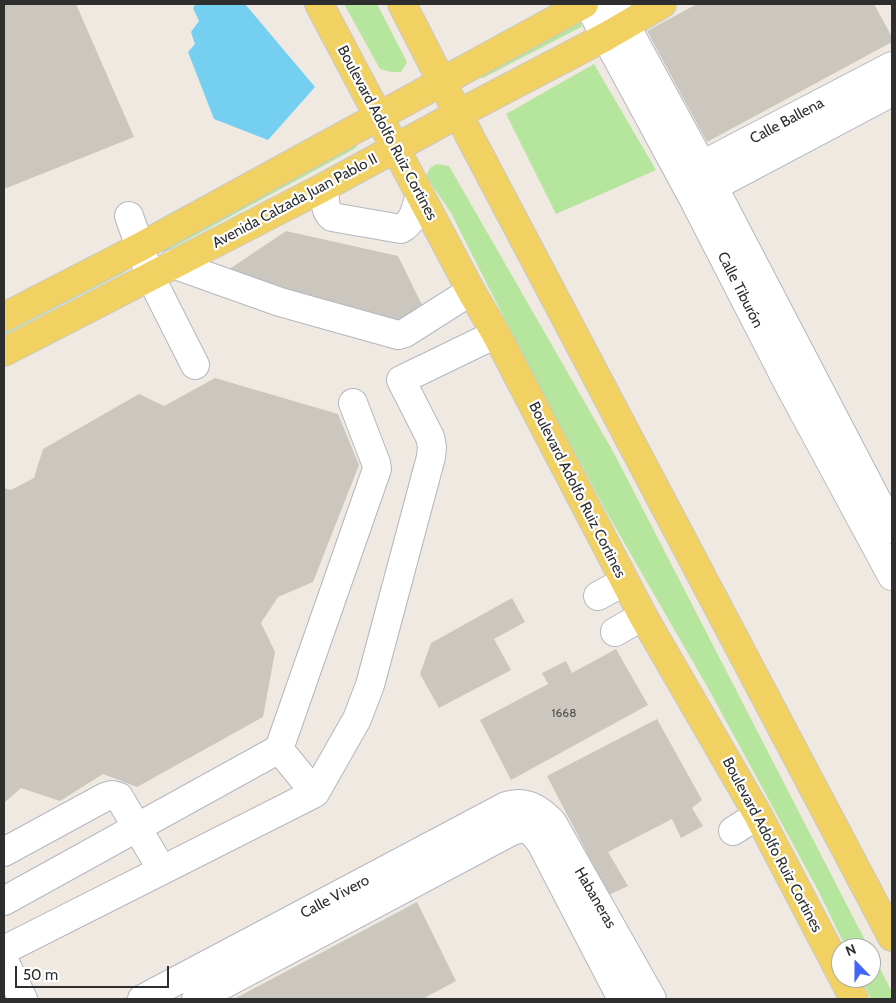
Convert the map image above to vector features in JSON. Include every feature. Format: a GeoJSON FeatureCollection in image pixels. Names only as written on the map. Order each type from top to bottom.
{"type":"FeatureCollection","features":[{"type":"Feature","properties":{"kind":"main road","name":"Boulevard Adolfo Ruiz Cortines"},"geometry":{"type":"LineString","coordinates":[[319,4],[471,291],[496,334],[643,616],[758,815],[831,955]]}},
{"type":"Feature","properties":{"kind":"main road"},"geometry":{"type":"LineString","coordinates":[[402,4],[441,82],[892,937]]}},
{"type":"Feature","properties":{"kind":"main road"},"geometry":{"type":"LineString","coordinates":[[4,316],[140,247],[586,4]]}},
{"type":"Feature","properties":{"kind":"main road","name":"Avenida Calzada Juan Pablo II"},"geometry":{"type":"LineString","coordinates":[[4,352],[324,187],[458,114],[615,22],[662,4]]}},
{"type":"Feature","properties":{"kind":"street","name":"Calle Tiburón"},"geometry":{"type":"LineString","coordinates":[[586,4],[615,22],[800,379],[892,576]]}},
{"type":"Feature","properties":{"kind":"street","name":"Calle Ballena"},"geometry":{"type":"LineString","coordinates":[[697,182],[892,66]]}},
{"type":"Feature","properties":{"kind":"street","name":"Calle Ballena"},"geometry":{"type":"LineString","coordinates":[[697,182],[892,92]]}},
{"type":"Feature","properties":{"kind":"street"},"geometry":{"type":"LineString","coordinates":[[324,187],[326,209],[332,217],[401,229],[412,220],[420,194]]}},
{"type":"Feature","properties":{"kind":"street"},"geometry":{"type":"LineString","coordinates":[[129,216],[150,276],[195,365]]}},
{"type":"Feature","properties":{"kind":"street"},"geometry":{"type":"LineString","coordinates":[[174,264],[280,302],[398,335],[405,333],[471,291]]}},
{"type":"Feature","properties":{"kind":"street"},"geometry":{"type":"LineString","coordinates":[[4,950],[315,793],[358,719],[370,685],[431,457],[430,437],[401,380],[496,334]]}},
{"type":"Feature","properties":{"kind":"street","name":"Calle Tiburón"},"geometry":{"type":"LineString","coordinates":[[800,379],[892,529]]}},
{"type":"Feature","properties":{"kind":"street"},"geometry":{"type":"LineString","coordinates":[[4,901],[280,749],[377,470],[353,403]]}},
{"type":"Feature","properties":{"kind":"street"},"geometry":{"type":"LineString","coordinates":[[598,596],[625,582]]}},
{"type":"Feature","properties":{"kind":"street"},"geometry":{"type":"LineString","coordinates":[[616,632],[643,616]]}},
{"type":"Feature","properties":{"kind":"street"},"geometry":{"type":"LineString","coordinates":[[280,749],[315,793]]}},
{"type":"Feature","properties":{"kind":"street"},"geometry":{"type":"LineString","coordinates":[[4,852],[112,795],[119,797],[162,870]]}},
{"type":"Feature","properties":{"kind":"street"},"geometry":{"type":"LineString","coordinates":[[733,831],[758,815]]}},
{"type":"Feature","properties":{"kind":"street","name":"Calle Vivero"},"geometry":{"type":"LineString","coordinates":[[142,999],[172,992],[354,901],[522,828],[530,818]]}},
{"type":"Feature","properties":{"kind":"street","name":"Habaneras"},"geometry":{"type":"LineString","coordinates":[[530,818],[541,843],[628,959],[652,999]]}},
{"type":"Feature","properties":{"kind":"street","name":"Calle Vivero"},"geometry":{"type":"LineString","coordinates":[[196,999],[354,901]]}},
{"type":"Feature","properties":{"kind":"street","name":"Habaneras"},"geometry":{"type":"LineString","coordinates":[[622,999],[628,959]]}},
{"type":"Feature","properties":{"kind":"street"},"geometry":{"type":"LineString","coordinates":[[4,961],[23,999]]}},
{"type":"Feature","properties":{"kind":"green space"},"geometry":{"type":"Polygon","coordinates":[[[344,4],[377,4],[407,62],[401,72],[380,69],[344,4]]]}},
{"type":"Feature","properties":{"kind":"green space"},"geometry":{"type":"Polygon","coordinates":[[[577,19],[582,21],[581,27],[483,78],[476,77],[577,19]]]}},
{"type":"Feature","properties":{"kind":"green space"},"geometry":{"type":"Polygon","coordinates":[[[594,64],[656,170],[556,214],[506,114],[594,64]]]}},
{"type":"Feature","properties":{"kind":"green space"},"geometry":{"type":"Polygon","coordinates":[[[357,142],[356,148],[165,252],[158,250],[357,142]]]}},
{"type":"Feature","properties":{"kind":"green space"},"geometry":{"type":"Polygon","coordinates":[[[437,164],[449,166],[615,455],[864,938],[841,938],[819,892],[708,688],[607,513],[531,371],[451,213],[426,176],[430,168],[437,164]]]}},
{"type":"Feature","properties":{"kind":"green space"},"geometry":{"type":"Polygon","coordinates":[[[127,266],[125,272],[4,335],[4,324],[127,266]]]}},
{"type":"Feature","properties":{"kind":"green space"},"geometry":{"type":"Polygon","coordinates":[[[881,971],[892,992],[892,999],[871,999],[866,988],[881,988],[881,971]]]}},
{"type":"Feature","properties":{"kind":"water"},"geometry":{"type":"Polygon","coordinates":[[[196,4],[245,4],[315,87],[268,140],[214,119],[188,52],[195,44],[191,32],[199,21],[193,8],[196,4]]]}},
{"type":"Feature","properties":{"kind":"building"},"geometry":{"type":"Polygon","coordinates":[[[4,4],[76,4],[134,137],[4,189],[4,4]]]}},
{"type":"Feature","properties":{"kind":"building"},"geometry":{"type":"Polygon","coordinates":[[[697,4],[874,4],[892,37],[892,42],[707,142],[647,31],[697,4]]]}},
{"type":"Feature","properties":{"kind":"building"},"geometry":{"type":"Polygon","coordinates":[[[286,231],[398,256],[422,305],[389,328],[219,276],[286,231]]]}},
{"type":"Feature","properties":{"kind":"building"},"geometry":{"type":"Polygon","coordinates":[[[215,378],[338,414],[359,465],[313,582],[278,597],[261,623],[275,652],[263,717],[137,787],[103,774],[60,801],[21,788],[4,803],[4,488],[11,490],[34,478],[43,449],[139,394],[164,406],[215,378]]]}},
{"type":"Feature","properties":{"kind":"building"},"geometry":{"type":"Polygon","coordinates":[[[512,598],[525,622],[494,639],[511,670],[439,708],[420,674],[431,643],[512,598]]]}},
{"type":"Feature","properties":{"kind":"building"},"geometry":{"type":"Polygon","coordinates":[[[616,649],[648,705],[511,780],[480,720],[548,684],[542,673],[566,661],[572,673],[616,649]]]}},
{"type":"Feature","properties":{"kind":"building"},"geometry":{"type":"Polygon","coordinates":[[[657,719],[702,800],[692,808],[703,826],[681,838],[672,819],[608,852],[628,886],[609,895],[547,776],[657,719]]]}},
{"type":"Feature","properties":{"kind":"building"},"geometry":{"type":"Polygon","coordinates":[[[417,902],[456,981],[426,997],[427,999],[234,999],[417,902]]]}}]}
